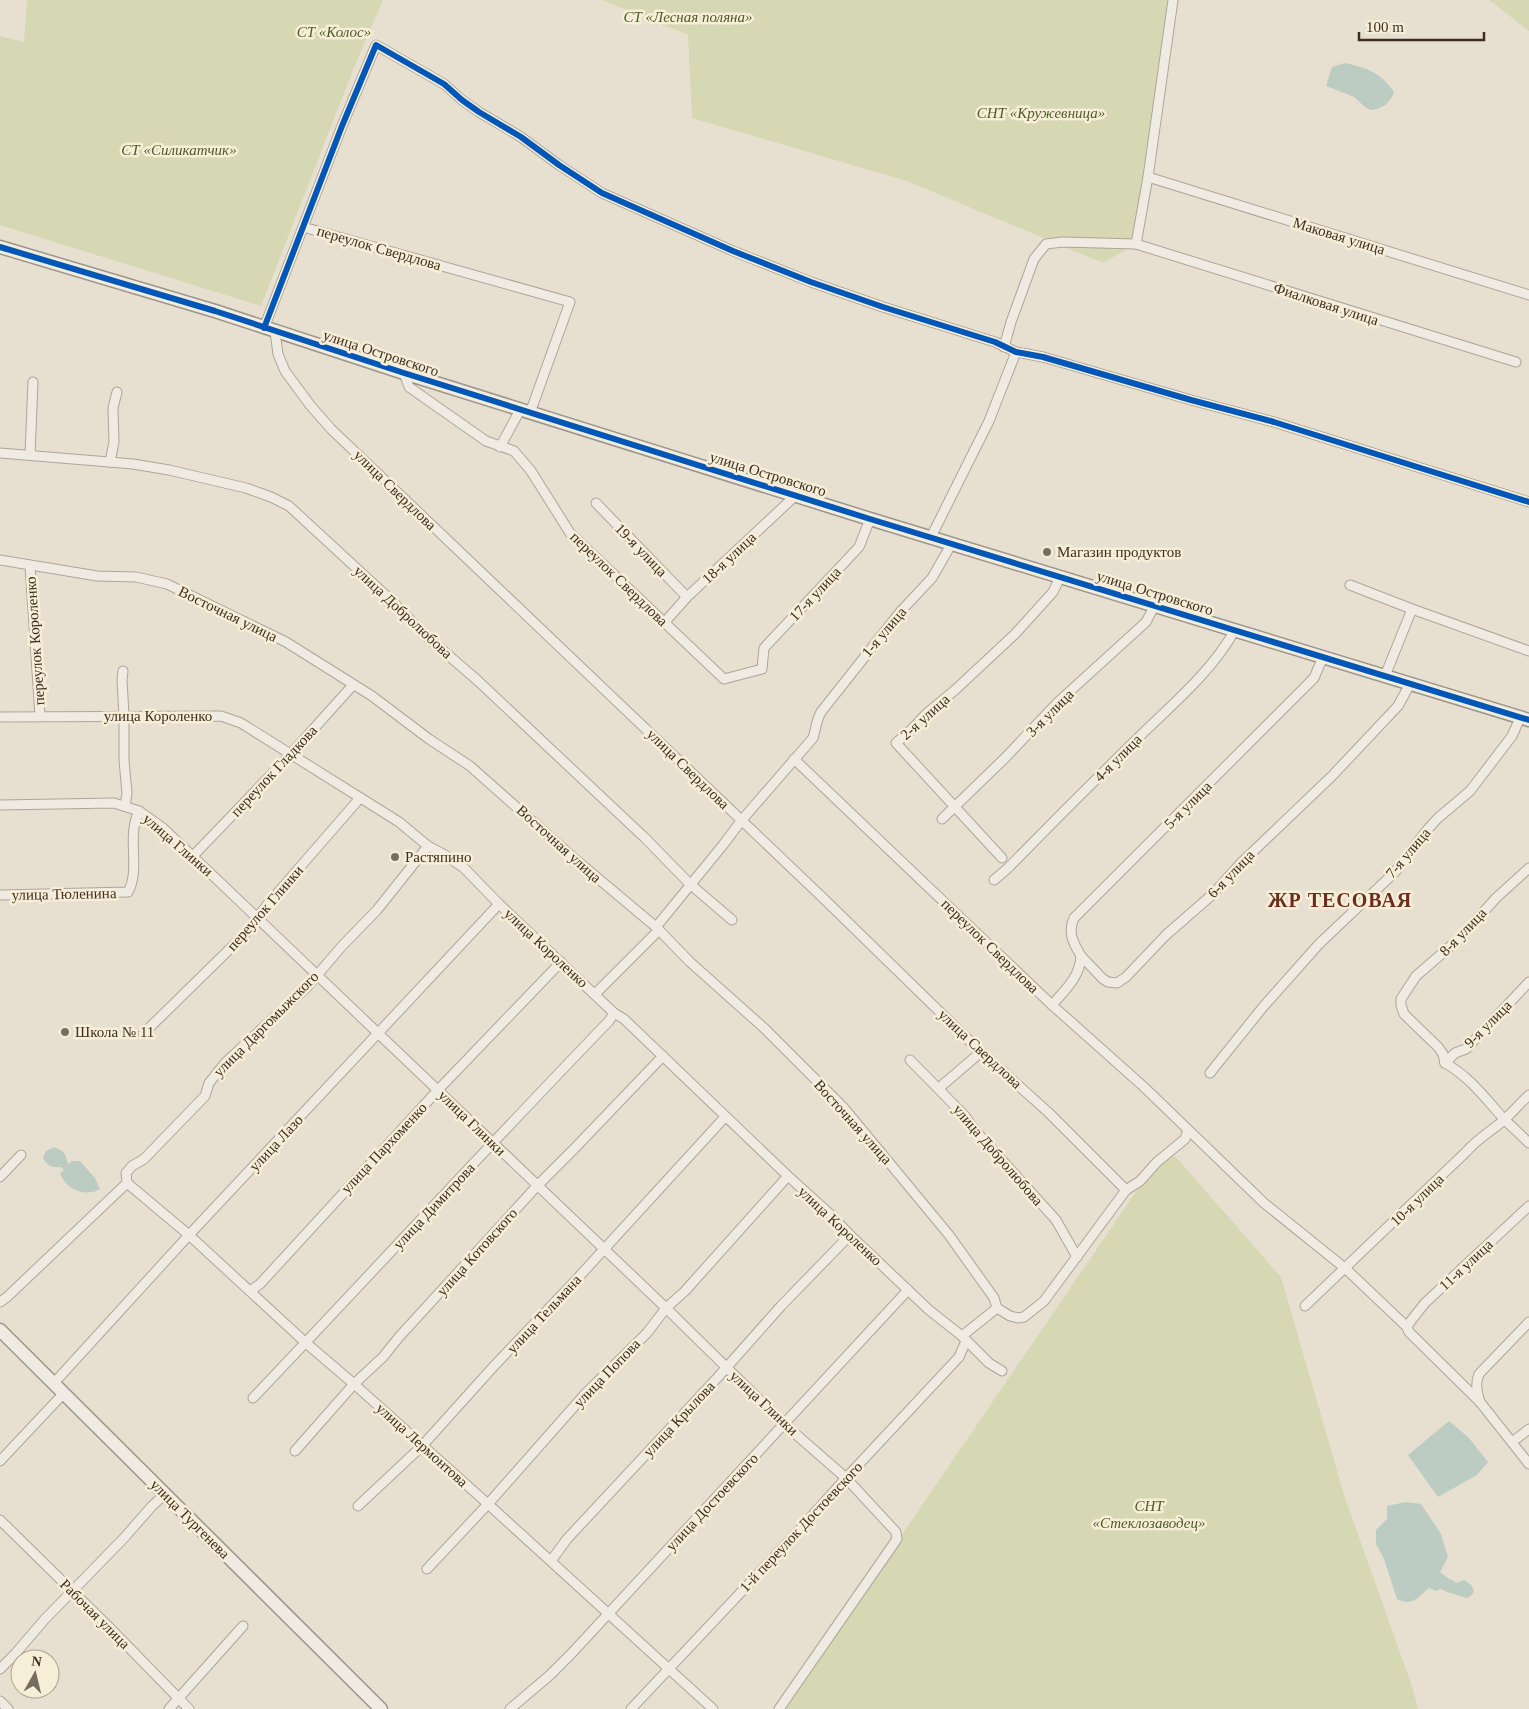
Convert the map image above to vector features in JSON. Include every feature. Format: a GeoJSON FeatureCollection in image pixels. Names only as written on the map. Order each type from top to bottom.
{"type":"FeatureCollection","features":[{"type":"Feature","properties":{"kind":"street"},"geometry":{"type":"LineString","coordinates":[[1136,244],[1148,177],[1173,0]]}},
{"type":"Feature","properties":{"kind":"street"},"geometry":{"type":"LineString","coordinates":[[270,330],[303,227],[376,45],[444,84],[479,112],[521,137],[602,193],[732,251],[811,282],[995,342],[1016,352],[1274,422],[1529,502]]}},
{"type":"Feature","properties":{"kind":"street","name":"Маковая улица"},"geometry":{"type":"LineString","coordinates":[[1148,177],[1529,295]]}},
{"type":"Feature","properties":{"kind":"street","name":"переулок Свердлова"},"geometry":{"type":"LineString","coordinates":[[303,227],[570,302],[525,411]]}},
{"type":"Feature","properties":{"kind":"street","name":"Фиалковая улица"},"geometry":{"type":"LineString","coordinates":[[1004,347],[1010,322],[1034,259],[1046,244],[1063,242],[1136,244],[1516,362]]}},
{"type":"Feature","properties":{"kind":"street","name":"улица Островского"},"geometry":{"type":"LineString","coordinates":[[0,247],[206,309],[795,496],[1524,719]]}},
{"type":"Feature","properties":{"kind":"street","name":"улица Свердлова"},"geometry":{"type":"LineString","coordinates":[[270,330],[285,371],[310,406],[331,429],[822,897],[981,1052],[1048,1112],[1126,1190]]}},
{"type":"Feature","properties":{"kind":"street"},"geometry":{"type":"LineString","coordinates":[[931,537],[989,421],[1016,352]]}},
{"type":"Feature","properties":{"kind":"street","name":"переулок Свердлова"},"geometry":{"type":"LineString","coordinates":[[404,373],[409,387],[486,441],[514,451],[531,470],[570,534],[724,679],[762,669]]}},
{"type":"Feature","properties":{"kind":"street"},"geometry":{"type":"LineString","coordinates":[[30,455],[33,382]]}},
{"type":"Feature","properties":{"kind":"street"},"geometry":{"type":"LineString","coordinates":[[110,462],[114,442],[113,408],[118,392]]}},
{"type":"Feature","properties":{"kind":"street"},"geometry":{"type":"LineString","coordinates":[[500,446],[525,411]]}},
{"type":"Feature","properties":{"kind":"street","name":"улица Добролюбова"},"geometry":{"type":"LineString","coordinates":[[0,453],[110,462],[169,470],[246,488],[289,506],[560,758],[690,884],[732,920]]}},
{"type":"Feature","properties":{"kind":"street","name":"18-я улица"},"geometry":{"type":"LineString","coordinates":[[664,623],[687,597],[795,496]]}},
{"type":"Feature","properties":{"kind":"street","name":"19-я улица"},"geometry":{"type":"LineString","coordinates":[[596,503],[687,597]]}},
{"type":"Feature","properties":{"kind":"street","name":"17-я улица"},"geometry":{"type":"LineString","coordinates":[[762,669],[764,648],[860,546],[870,519]]}},
{"type":"Feature","properties":{"kind":"street","name":"1-я улица"},"geometry":{"type":"LineString","coordinates":[[595,994],[657,929],[690,884],[741,821],[813,738],[816,721],[820,712],[889,625],[932,578],[952,543]]}},
{"type":"Feature","properties":{"kind":"street","name":"Восточная улица"},"geometry":{"type":"LineString","coordinates":[[0,560],[97,576],[136,576],[167,584],[268,631],[396,712],[429,739],[470,766],[657,929],[696,968],[764,1028],[844,1108],[949,1235],[994,1298],[997,1308]]}},
{"type":"Feature","properties":{"kind":"street","name":"переулок Короленко"},"geometry":{"type":"LineString","coordinates":[[30,566],[40,716]]}},
{"type":"Feature","properties":{"kind":"street","name":"2-я улица"},"geometry":{"type":"LineString","coordinates":[[1002,858],[896,743],[1008,640],[1053,592],[1060,577]]}},
{"type":"Feature","properties":{"kind":"street"},"geometry":{"type":"LineString","coordinates":[[1350,585],[1529,651]]}},
{"type":"Feature","properties":{"kind":"street","name":"3-я улица"},"geometry":{"type":"LineString","coordinates":[[942,819],[1058,704],[1146,622],[1155,606]]}},
{"type":"Feature","properties":{"kind":"street"},"geometry":{"type":"LineString","coordinates":[[1385,676],[1412,609]]}},
{"type":"Feature","properties":{"kind":"street","name":"4-я улица"},"geometry":{"type":"LineString","coordinates":[[994,880],[1191,688],[1218,657],[1235,630]]}},
{"type":"Feature","properties":{"kind":"street","name":"5-я улица"},"geometry":{"type":"LineString","coordinates":[[1082,956],[1071,936],[1071,923],[1074,918],[1314,678],[1323,657]]}},
{"type":"Feature","properties":{"kind":"street"},"geometry":{"type":"LineString","coordinates":[[123,671],[124,760],[127,793],[125,806]]}},
{"type":"Feature","properties":{"kind":"street","name":"6-я улица"},"geometry":{"type":"LineString","coordinates":[[1082,956],[1108,982],[1117,983],[1126,977],[1166,935],[1213,894],[1241,863],[1332,776],[1398,706],[1410,684]]}},
{"type":"Feature","properties":{"kind":"street","name":"переулок Гладкова"},"geometry":{"type":"LineString","coordinates":[[194,856],[291,754],[353,685]]}},
{"type":"Feature","properties":{"kind":"street","name":"улица Короленко"},"geometry":{"type":"LineString","coordinates":[[0,717],[221,716],[241,723],[399,822],[428,846],[445,854],[464,868],[614,1013],[624,1019],[699,1089],[725,1117],[830,1214],[929,1310],[964,1338],[989,1363],[1002,1371]]}},
{"type":"Feature","properties":{"kind":"street","name":"7-я улица"},"geometry":{"type":"LineString","coordinates":[[1210,1073],[1263,1007],[1313,951],[1395,872],[1438,818],[1470,791],[1524,719]]}},
{"type":"Feature","properties":{"kind":"street","name":"переулок Свердлова"},"geometry":{"type":"LineString","coordinates":[[794,759],[1052,1005],[1144,1087],[1264,1203],[1346,1269],[1407,1327],[1409,1332],[1480,1402],[1529,1464]]}},
{"type":"Feature","properties":{"kind":"street","name":"переулок Глинки"},"geometry":{"type":"LineString","coordinates":[[143,1034],[258,920],[267,905],[360,798]]}},
{"type":"Feature","properties":{"kind":"street","name":"улица Глинки"},"geometry":{"type":"LineString","coordinates":[[0,805],[114,803],[139,811],[163,828],[666,1308],[783,1423],[846,1478],[896,1532],[897,1539],[779,1709]]}},
{"type":"Feature","properties":{"kind":"street","name":"улица Тюленина"},"geometry":{"type":"LineString","coordinates":[[0,895],[128,892],[133,880],[133,824],[139,811]]}},
{"type":"Feature","properties":{"kind":"street","name":"улица Даргомыжского"},"geometry":{"type":"LineString","coordinates":[[0,1302],[127,1183],[126,1173],[132,1166],[144,1159],[204,1096],[209,1083],[226,1062],[308,987],[317,974],[400,883],[428,846]]}},
{"type":"Feature","properties":{"kind":"street","name":"8-я улица"},"geometry":{"type":"LineString","coordinates":[[1445,1063],[1443,1054],[1438,1047],[1404,1014],[1401,999],[1416,976],[1460,938],[1496,898],[1529,868]]}},
{"type":"Feature","properties":{"kind":"street","name":"улица Лазо"},"geometry":{"type":"LineString","coordinates":[[54,1383],[189,1235],[500,904]]}},
{"type":"Feature","properties":{"kind":"street"},"geometry":{"type":"LineString","coordinates":[[1052,1005],[1075,977],[1079,970],[1082,956]]}},
{"type":"Feature","properties":{"kind":"street","name":"улица Пархоменко"},"geometry":{"type":"LineString","coordinates":[[250,1290],[260,1284],[438,1090],[561,962]]}},
{"type":"Feature","properties":{"kind":"street","name":"9-я улица"},"geometry":{"type":"LineString","coordinates":[[1445,1063],[1455,1053],[1466,1049],[1529,982]]}},
{"type":"Feature","properties":{"kind":"street","name":"улица Димитрова"},"geometry":{"type":"LineString","coordinates":[[253,1398],[439,1201],[492,1142],[609,1021],[614,1013]]}},
{"type":"Feature","properties":{"kind":"street"},"geometry":{"type":"LineString","coordinates":[[939,1088],[981,1052]]}},
{"type":"Feature","properties":{"kind":"street","name":"улица Котовского"},"geometry":{"type":"LineString","coordinates":[[295,1451],[354,1384],[383,1357],[537,1186],[663,1056]]}},
{"type":"Feature","properties":{"kind":"street","name":"улица Добролюбова"},"geometry":{"type":"LineString","coordinates":[[910,1060],[939,1088],[1056,1220],[1077,1257]]}},
{"type":"Feature","properties":{"kind":"street"},"geometry":{"type":"LineString","coordinates":[[1445,1063],[1455,1069],[1479,1090],[1504,1120],[1529,1143]]}},
{"type":"Feature","properties":{"kind":"street","name":"10-я улица"},"geometry":{"type":"LineString","coordinates":[[1305,1306],[1346,1269],[1474,1142],[1504,1120],[1529,1095]]}},
{"type":"Feature","properties":{"kind":"street","name":"улица Тельмана"},"geometry":{"type":"LineString","coordinates":[[358,1506],[422,1446],[725,1117]]}},
{"type":"Feature","properties":{"kind":"street"},"geometry":{"type":"LineString","coordinates":[[997,1308],[1010,1316],[1018,1318],[1024,1316],[1044,1301],[1126,1190],[1140,1181],[1157,1162],[1185,1139],[1188,1130]]}},
{"type":"Feature","properties":{"kind":"street"},"geometry":{"type":"LineString","coordinates":[[0,1177],[20,1155]]}},
{"type":"Feature","properties":{"kind":"street","name":"улица Попова"},"geometry":{"type":"LineString","coordinates":[[427,1569],[488,1504],[586,1392],[646,1332],[666,1308],[685,1291],[788,1176]]}},
{"type":"Feature","properties":{"kind":"street","name":"улица Лермонтова"},"geometry":{"type":"LineString","coordinates":[[127,1183],[189,1235],[306,1343],[488,1504],[713,1709]]}},
{"type":"Feature","properties":{"kind":"street","name":"11-я улица"},"geometry":{"type":"LineString","coordinates":[[1407,1327],[1426,1303],[1529,1206]]}},
{"type":"Feature","properties":{"kind":"street","name":"улица Крылова"},"geometry":{"type":"LineString","coordinates":[[551,1561],[567,1539],[781,1306],[850,1235]]}},
{"type":"Feature","properties":{"kind":"street","name":"улица Достоевского"},"geometry":{"type":"LineString","coordinates":[[510,1709],[550,1675],[608,1614],[908,1290]]}},
{"type":"Feature","properties":{"kind":"street","name":"1-й переулок Достоевского"},"geometry":{"type":"LineString","coordinates":[[631,1709],[793,1538],[959,1357],[964,1338],[997,1308]]}},
{"type":"Feature","properties":{"kind":"street"},"geometry":{"type":"LineString","coordinates":[[1480,1402],[1476,1388],[1479,1374],[1529,1322]]}},
{"type":"Feature","properties":{"kind":"street","name":"улица Тургенева"},"geometry":{"type":"LineString","coordinates":[[0,1330],[380,1709]]}},
{"type":"Feature","properties":{"kind":"street"},"geometry":{"type":"LineString","coordinates":[[0,1461],[64,1393]]}},
{"type":"Feature","properties":{"kind":"street"},"geometry":{"type":"LineString","coordinates":[[1512,1442],[1529,1429]]}},
{"type":"Feature","properties":{"kind":"street"},"geometry":{"type":"LineString","coordinates":[[0,1670],[71,1591],[165,1494]]}},
{"type":"Feature","properties":{"kind":"street","name":"Рабочая улица"},"geometry":{"type":"LineString","coordinates":[[0,1520],[189,1709]]}},
{"type":"Feature","properties":{"kind":"street"},"geometry":{"type":"LineString","coordinates":[[169,1709],[243,1626]]}},
{"type":"Feature","properties":{"kind":"street"},"geometry":{"type":"LineString","coordinates":[[0,1701],[8,1709]]}},
{"type":"Feature","properties":{"kind":"green space","name":"СТ «Силикатчик»"},"geometry":{"type":"Polygon","coordinates":[[[27,0],[383,0],[353,70],[261,306],[0,225],[0,36],[24,42],[27,0]]]}},
{"type":"Feature","properties":{"kind":"green space","name":"СНТ «Кружевница»"},"geometry":{"type":"Polygon","coordinates":[[[603,0],[1167,0],[1157,105],[1136,244],[1103,263],[907,181],[692,118],[688,35],[603,0]]]}},
{"type":"Feature","properties":{"kind":"green space"},"geometry":{"type":"Polygon","coordinates":[[[1489,0],[1529,0],[1529,31],[1489,0]]]}},
{"type":"Feature","properties":{"kind":"green space","name":"СНТ «Стеклозаводец»"},"geometry":{"type":"Polygon","coordinates":[[[1161,1155],[1176,1157],[1281,1277],[1345,1498],[1413,1689],[1418,1709],[783,1709],[1161,1155]]]}},
{"type":"Feature","properties":{"kind":"shaded area"},"geometry":{"type":"Polygon","coordinates":[[[1345,63],[1367,69],[1383,79],[1394,92],[1388,102],[1382,107],[1371,110],[1354,97],[1326,86],[1332,67],[1345,63]]]}},
{"type":"Feature","properties":{"kind":"shaded area"},"geometry":{"type":"Polygon","coordinates":[[[54,1147],[64,1153],[68,1164],[72,1161],[80,1161],[95,1178],[100,1189],[89,1193],[77,1190],[66,1184],[60,1173],[64,1170],[61,1167],[50,1166],[43,1158],[46,1151],[54,1147]]]}},
{"type":"Feature","properties":{"kind":"shaded area"},"geometry":{"type":"Polygon","coordinates":[[[1449,1421],[1469,1438],[1488,1462],[1477,1475],[1438,1497],[1408,1455],[1449,1421]]]}},
{"type":"Feature","properties":{"kind":"shaded area"},"geometry":{"type":"Polygon","coordinates":[[[1406,1502],[1421,1504],[1441,1534],[1448,1557],[1440,1572],[1456,1583],[1464,1580],[1471,1585],[1474,1591],[1472,1595],[1467,1598],[1440,1589],[1436,1591],[1429,1588],[1415,1600],[1407,1602],[1397,1599],[1384,1559],[1376,1544],[1376,1530],[1387,1519],[1387,1506],[1406,1502]]]}},
{"type":"Feature","properties":{"kind":"cycle path"},"geometry":{"type":"LineString","coordinates":[[264,328],[342,126],[376,45],[444,84],[479,112],[521,137],[602,193],[733,251],[811,282],[995,342],[1016,352],[1043,357],[1274,422],[1529,502]]}},
{"type":"Feature","properties":{"kind":"cycle path"},"geometry":{"type":"LineString","coordinates":[[0,247],[215,311],[404,373],[870,519],[1529,720]]}},
{"type":"Feature","properties":{"kind":"place","name":"Магазин продуктов"},"geometry":{"type":"Point","coordinates":[1047,552]}},
{"type":"Feature","properties":{"kind":"place","name":"Растяпино"},"geometry":{"type":"Point","coordinates":[395,857]}},
{"type":"Feature","properties":{"kind":"place","name":"Школа № 11"},"geometry":{"type":"Point","coordinates":[65,1032]}},
{"type":"Feature","properties":{"kind":"district","name":"ЖР ТЕСОВАЯ"},"geometry":{"type":"Point","coordinates":[1340,900]}},
{"type":"Feature","properties":{"kind":"park label","name":"СТ «Лесная поляна»"},"geometry":{"type":"Point","coordinates":[688,17]}},
{"type":"Feature","properties":{"kind":"park label","name":"СТ «Колос»"},"geometry":{"type":"Point","coordinates":[334,32]}}]}
